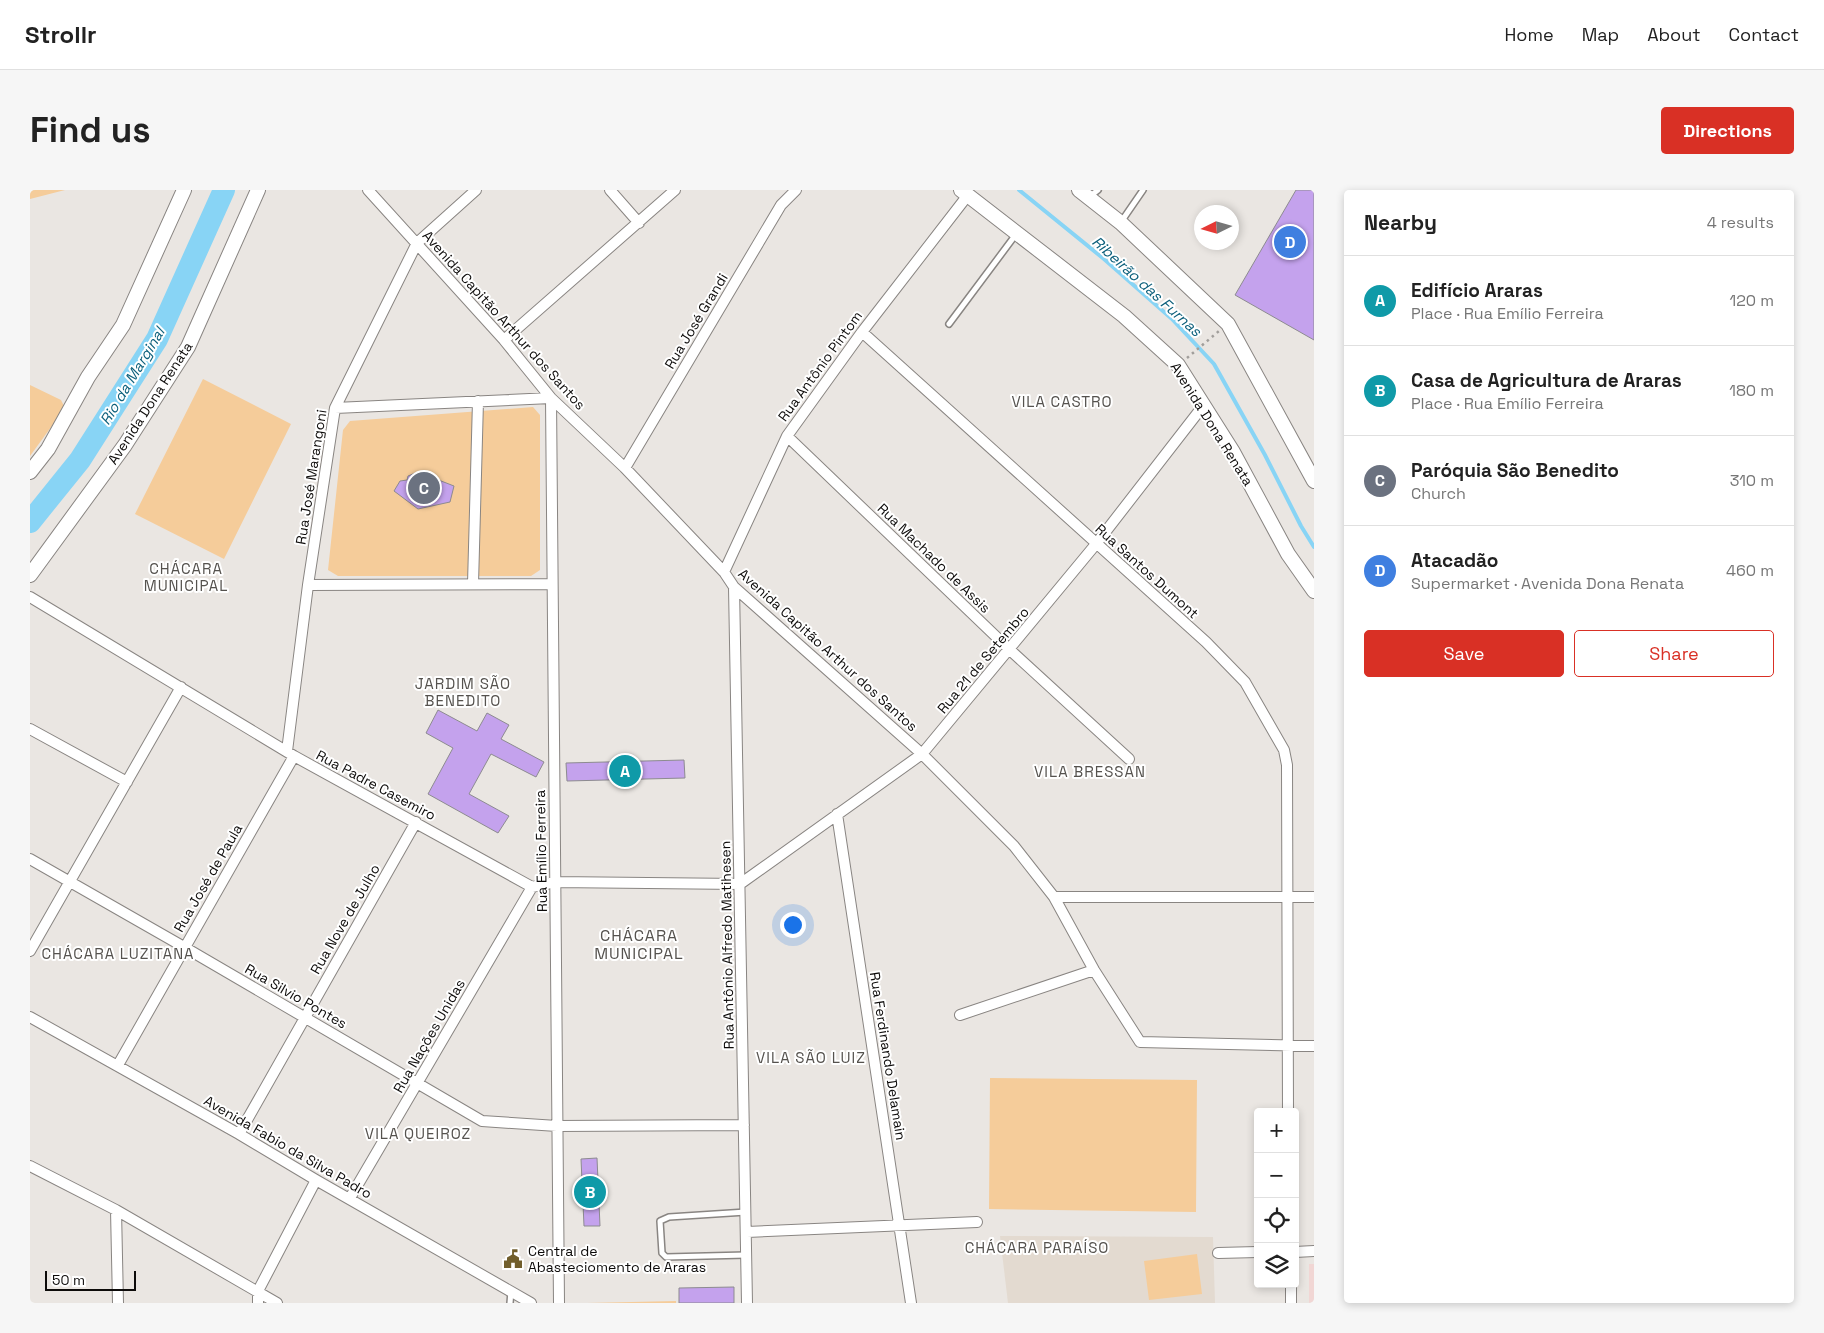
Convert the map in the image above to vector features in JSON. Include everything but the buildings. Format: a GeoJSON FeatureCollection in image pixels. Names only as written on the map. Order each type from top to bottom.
{"type":"FeatureCollection","features":[{"type":"Feature","properties":{"kind":"main road"},"geometry":{"type":"LineString","coordinates":[[30,472],[48,449],[88,377],[123,325],[184,190]]}},
{"type":"Feature","properties":{"kind":"main road","name":"Avenida Dona Renata"},"geometry":{"type":"LineString","coordinates":[[30,575],[125,445],[188,347],[258,190]]}},
{"type":"Feature","properties":{"kind":"main road","name":"Avenida Dona Renata"},"geometry":{"type":"LineString","coordinates":[[964,192],[1124,316],[1178,365],[1232,452],[1288,554],[1314,591]]}},
{"type":"Feature","properties":{"kind":"main road"},"geometry":{"type":"LineString","coordinates":[[1088,192],[1228,324],[1314,481]]}},
{"type":"Feature","properties":{"kind":"street","name":"Avenida Capitão Arthur dos Santos"},"geometry":{"type":"LineString","coordinates":[[368,190],[504,340],[551,398],[625,468],[724,572],[734,587],[922,754],[1014,846],[1054,897],[1094,970],[1140,1042],[1286,1045]]}},
{"type":"Feature","properties":{"kind":"street","name":"Rua José Marangoni"},"geometry":{"type":"LineString","coordinates":[[291,754],[308,584],[335,408],[417,243],[476,190]]}},
{"type":"Feature","properties":{"kind":"street"},"geometry":{"type":"LineString","coordinates":[[610,190],[639,223]]}},
{"type":"Feature","properties":{"kind":"street"},"geometry":{"type":"LineString","coordinates":[[504,340],[639,223],[674,190]]}},
{"type":"Feature","properties":{"kind":"street","name":"Rua José Grandi"},"geometry":{"type":"LineString","coordinates":[[625,468],[781,205],[796,190]]}},
{"type":"Feature","properties":{"kind":"street","name":"Rua Antônio Pintom"},"geometry":{"type":"LineString","coordinates":[[724,572],[787,436],[964,192]]}},
{"type":"Feature","properties":{"kind":"street","name":"Rua Santos Dumont"},"geometry":{"type":"LineString","coordinates":[[862,332],[1206,642],[1245,682],[1284,750],[1287,765],[1286,1045],[1288,1108]]}},
{"type":"Feature","properties":{"kind":"street"},"geometry":{"type":"LineString","coordinates":[[335,408],[551,398]]}},
{"type":"Feature","properties":{"kind":"street","name":"Rua Emílio Ferreira"},"geometry":{"type":"LineString","coordinates":[[551,398],[559,1303]]}},
{"type":"Feature","properties":{"kind":"street"},"geometry":{"type":"LineString","coordinates":[[473,584],[478,401]]}},
{"type":"Feature","properties":{"kind":"street","name":"Rua 21 de Setembro"},"geometry":{"type":"LineString","coordinates":[[740,884],[922,754],[1096,544],[1203,406]]}},
{"type":"Feature","properties":{"kind":"street","name":"Rua Machado de Assis"},"geometry":{"type":"LineString","coordinates":[[787,436],[1009,649],[1129,758]]}},
{"type":"Feature","properties":{"kind":"street"},"geometry":{"type":"LineString","coordinates":[[308,584],[552,584]]}},
{"type":"Feature","properties":{"kind":"street","name":"Rua Antônio Alfredo Matihesen"},"geometry":{"type":"LineString","coordinates":[[734,587],[747,1303]]}},
{"type":"Feature","properties":{"kind":"street","name":"Rua Padre Casemiro"},"geometry":{"type":"LineString","coordinates":[[30,597],[291,754],[532,887]]}},
{"type":"Feature","properties":{"kind":"street"},"geometry":{"type":"LineString","coordinates":[[30,952],[181,687]]}},
{"type":"Feature","properties":{"kind":"street"},"geometry":{"type":"LineString","coordinates":[[30,729],[127,782]]}},
{"type":"Feature","properties":{"kind":"street","name":"Rua José de Paula"},"geometry":{"type":"LineString","coordinates":[[118,1065],[291,754]]}},
{"type":"Feature","properties":{"kind":"street","name":"Rua Ferdinando Delamain"},"geometry":{"type":"LineString","coordinates":[[837,814],[911,1303]]}},
{"type":"Feature","properties":{"kind":"street","name":"Rua Nove de Julho"},"geometry":{"type":"LineString","coordinates":[[238,1134],[416,822]]}},
{"type":"Feature","properties":{"kind":"street","name":"Rua Silvio Pontes"},"geometry":{"type":"LineString","coordinates":[[30,859],[304,1016],[482,1121],[556,1126],[744,1125]]}},
{"type":"Feature","properties":{"kind":"street"},"geometry":{"type":"LineString","coordinates":[[532,887],[556,882],[740,884]]}},
{"type":"Feature","properties":{"kind":"street","name":"Rua Nações Unidas"},"geometry":{"type":"LineString","coordinates":[[350,1198],[532,887]]}},
{"type":"Feature","properties":{"kind":"street"},"geometry":{"type":"LineString","coordinates":[[1054,897],[1314,897]]}},
{"type":"Feature","properties":{"kind":"street"},"geometry":{"type":"LineString","coordinates":[[960,1015],[1094,970]]}},
{"type":"Feature","properties":{"kind":"street","name":"Avenida Fabio da Silva Padro"},"geometry":{"type":"LineString","coordinates":[[30,1017],[118,1065],[532,1303]]}},
{"type":"Feature","properties":{"kind":"street"},"geometry":{"type":"LineString","coordinates":[[1286,1045],[1314,1046]]}},
{"type":"Feature","properties":{"kind":"street"},"geometry":{"type":"LineString","coordinates":[[30,1166],[116,1210],[277,1303]]}},
{"type":"Feature","properties":{"kind":"street"},"geometry":{"type":"LineString","coordinates":[[258,1303],[258,1291],[316,1180]]}},
{"type":"Feature","properties":{"kind":"street"},"geometry":{"type":"LineString","coordinates":[[116,1210],[118,1303]]}},
{"type":"Feature","properties":{"kind":"street"},"geometry":{"type":"LineString","coordinates":[[747,1232],[976,1222]]}},
{"type":"Feature","properties":{"kind":"street"},"geometry":{"type":"LineString","coordinates":[[1299,1252],[1314,1251]]}},
{"type":"Feature","properties":{"kind":"street"},"geometry":{"type":"LineString","coordinates":[[1218,1253],[1254,1252]]}},
{"type":"Feature","properties":{"kind":"street"},"geometry":{"type":"LineString","coordinates":[[1291,1288],[1291,1303]]}},
{"type":"Feature","properties":{"kind":"lane"},"geometry":{"type":"LineString","coordinates":[[1121,223],[1142,190]]}},
{"type":"Feature","properties":{"kind":"lane"},"geometry":{"type":"LineString","coordinates":[[949,324],[1017,233]]}},
{"type":"Feature","properties":{"kind":"lane"},"geometry":{"type":"LineString","coordinates":[[746,1212],[669,1217],[660,1221],[662,1253],[666,1257],[747,1255]]}},
{"type":"Feature","properties":{"kind":"lane"},"geometry":{"type":"LineString","coordinates":[[510,1303],[512,1290]]}},
{"type":"Feature","properties":{"kind":"path"},"geometry":{"type":"LineString","coordinates":[[1178,365],[1228,324]]}},
{"type":"Feature","properties":{"kind":"shaded area"},"geometry":{"type":"Polygon","coordinates":[[[30,190],[65,190],[30,199],[30,190]]]}},
{"type":"Feature","properties":{"kind":"shaded area"},"geometry":{"type":"Polygon","coordinates":[[[203,379],[291,424],[224,559],[135,514],[203,379]]]}},
{"type":"Feature","properties":{"kind":"shaded area"},"geometry":{"type":"Polygon","coordinates":[[[30,385],[61,400],[65,408],[30,456],[30,385]]]}},
{"type":"Feature","properties":{"kind":"shaded area"},"geometry":{"type":"Polygon","coordinates":[[[533,407],[540,415],[540,570],[531,576],[338,576],[328,570],[343,430],[350,421],[533,407]]]}},
{"type":"Feature","properties":{"kind":"shaded area"},"geometry":{"type":"Polygon","coordinates":[[[990,1078],[1197,1080],[1196,1212],[989,1209],[990,1078]]]}},
{"type":"Feature","properties":{"kind":"shaded area"},"geometry":{"type":"Polygon","coordinates":[[[1000,1236],[1213,1237],[1215,1303],[1008,1303],[1000,1236]]]}},
{"type":"Feature","properties":{"kind":"shaded area"},"geometry":{"type":"Polygon","coordinates":[[[1197,1254],[1202,1294],[1149,1300],[1144,1261],[1197,1254]]]}},
{"type":"Feature","properties":{"kind":"shaded area"},"geometry":{"type":"Polygon","coordinates":[[[1309,1264],[1314,1264],[1314,1303],[1309,1303],[1309,1264]]]}},
{"type":"Feature","properties":{"kind":"shaded area"},"geometry":{"type":"Polygon","coordinates":[[[676,1301],[676,1303],[587,1303],[676,1301]]]}},
{"type":"Feature","properties":{"kind":"waterway","name":"Rio da Marginal"},"geometry":{"type":"LineString","coordinates":[[30,522],[80,460],[157,339],[224,190]]}},
{"type":"Feature","properties":{"kind":"waterway","name":"Ribeirão das Furnas"},"geometry":{"type":"LineString","coordinates":[[1019,190],[1104,259],[1172,319],[1214,364],[1314,547]]}},
{"type":"Feature","properties":{"kind":"place","name":"Atacadão"},"geometry":{"type":"Point","coordinates":[1290,242]}},
{"type":"Feature","properties":{"kind":"place","name":"Paróquia São Benedito"},"geometry":{"type":"Point","coordinates":[424,488]}},
{"type":"Feature","properties":{"kind":"place","name":"Edifício Araras"},"geometry":{"type":"Point","coordinates":[625,771]}},
{"type":"Feature","properties":{"kind":"place","name":"Casa de Agricultura de Araras"},"geometry":{"type":"Point","coordinates":[590,1192]}},
{"type":"Feature","properties":{"kind":"place","name":"Central de Abasteciomento de Araras"},"geometry":{"type":"Point","coordinates":[513,1259]}},
{"type":"Feature","properties":{"kind":"district","name":"VILA CASTRO"},"geometry":{"type":"Point","coordinates":[1062,401]}},
{"type":"Feature","properties":{"kind":"district","name":"CHÁCARA MUNICIPAL"},"geometry":{"type":"Point","coordinates":[186,576]}},
{"type":"Feature","properties":{"kind":"district","name":"JARDIM SÃO BENEDITO"},"geometry":{"type":"Point","coordinates":[463,692]}},
{"type":"Feature","properties":{"kind":"district","name":"VILA BRESSAN"},"geometry":{"type":"Point","coordinates":[1090,771]}},
{"type":"Feature","properties":{"kind":"district","name":"CHÁCARA MUNICIPAL"},"geometry":{"type":"Point","coordinates":[639,944]}},
{"type":"Feature","properties":{"kind":"district","name":"CHÁCARA LUZITANA"},"geometry":{"type":"Point","coordinates":[118,953]}},
{"type":"Feature","properties":{"kind":"district","name":"VILA SÃO LUIZ"},"geometry":{"type":"Point","coordinates":[811,1057]}},
{"type":"Feature","properties":{"kind":"district","name":"VILA QUEIROZ"},"geometry":{"type":"Point","coordinates":[418,1133]}},
{"type":"Feature","properties":{"kind":"district","name":"CHÁCARA PARAÍSO"},"geometry":{"type":"Point","coordinates":[1037,1247]}}]}
